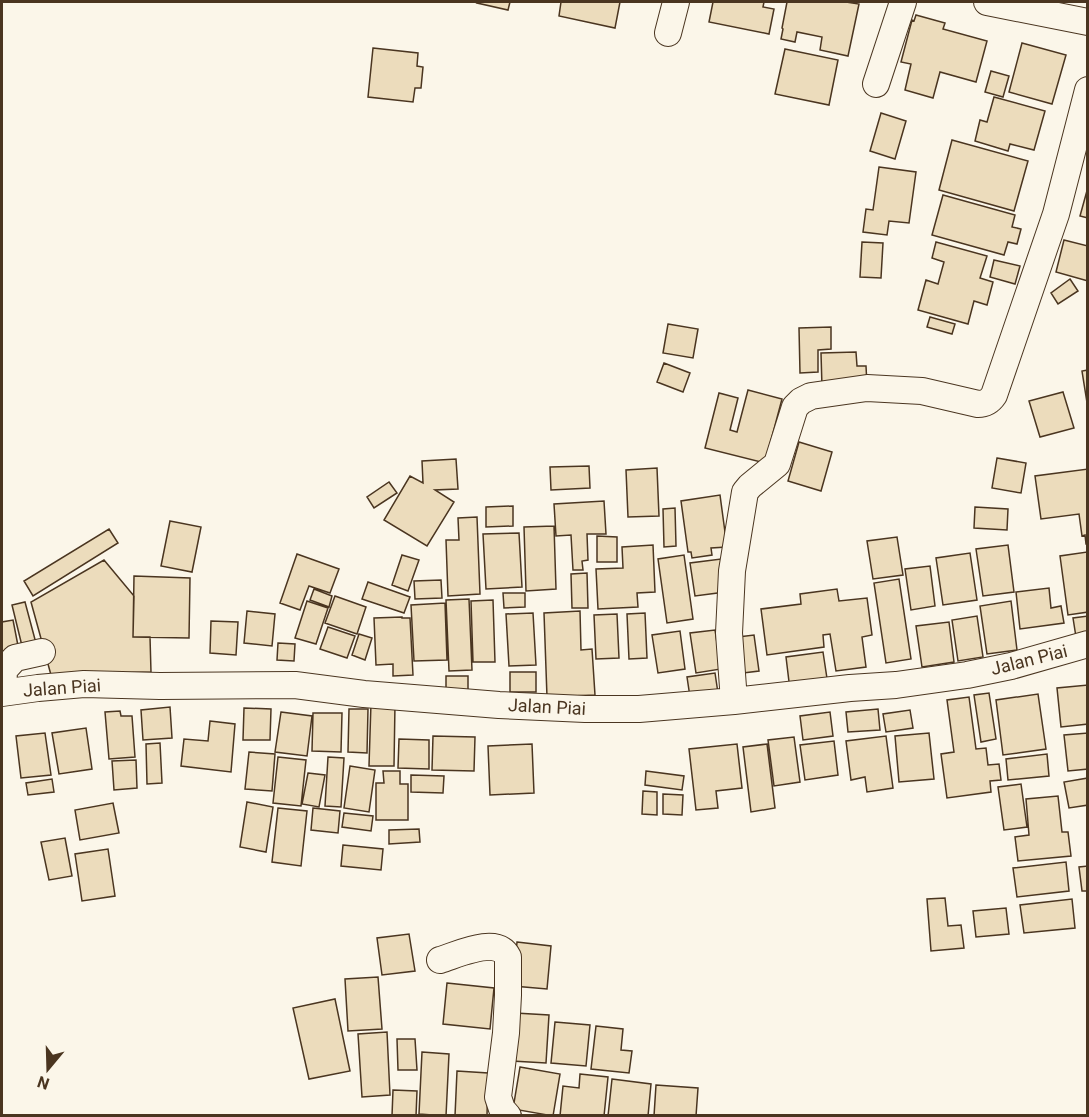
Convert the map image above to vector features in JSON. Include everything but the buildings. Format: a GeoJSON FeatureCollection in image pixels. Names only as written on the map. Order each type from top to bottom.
{"type":"FeatureCollection","features":[{"type":"Feature","properties":{"kind":"street"},"geometry":{"type":"LineString","coordinates":[[668,33],[676,2]]}},
{"type":"Feature","properties":{"kind":"street"},"geometry":{"type":"LineString","coordinates":[[876,84],[903,2]]}},
{"type":"Feature","properties":{"kind":"street"},"geometry":{"type":"LineString","coordinates":[[987,2],[1088,22]]}},
{"type":"Feature","properties":{"kind":"street"},"geometry":{"type":"LineString","coordinates":[[734,701],[729,633],[732,571],[745,492],[777,464],[795,407],[811,396],[867,388],[922,391],[978,404],[991,400],[1056,214],[1088,90]]}},
{"type":"Feature","properties":{"kind":"street","name":"Jalan Piai"},"geometry":{"type":"LineString","coordinates":[[2,692],[84,684],[295,685],[374,695],[499,705],[639,709],[896,685],[967,675],[1088,644]]}},
{"type":"Feature","properties":{"kind":"street"},"geometry":{"type":"LineString","coordinates":[[2,692],[4,670],[15,658],[42,652]]}},
{"type":"Feature","properties":{"kind":"street"},"geometry":{"type":"LineString","coordinates":[[440,960],[495,946],[505,951],[508,957],[506,1033],[498,1097],[502,1109],[508,1116]]}}]}
